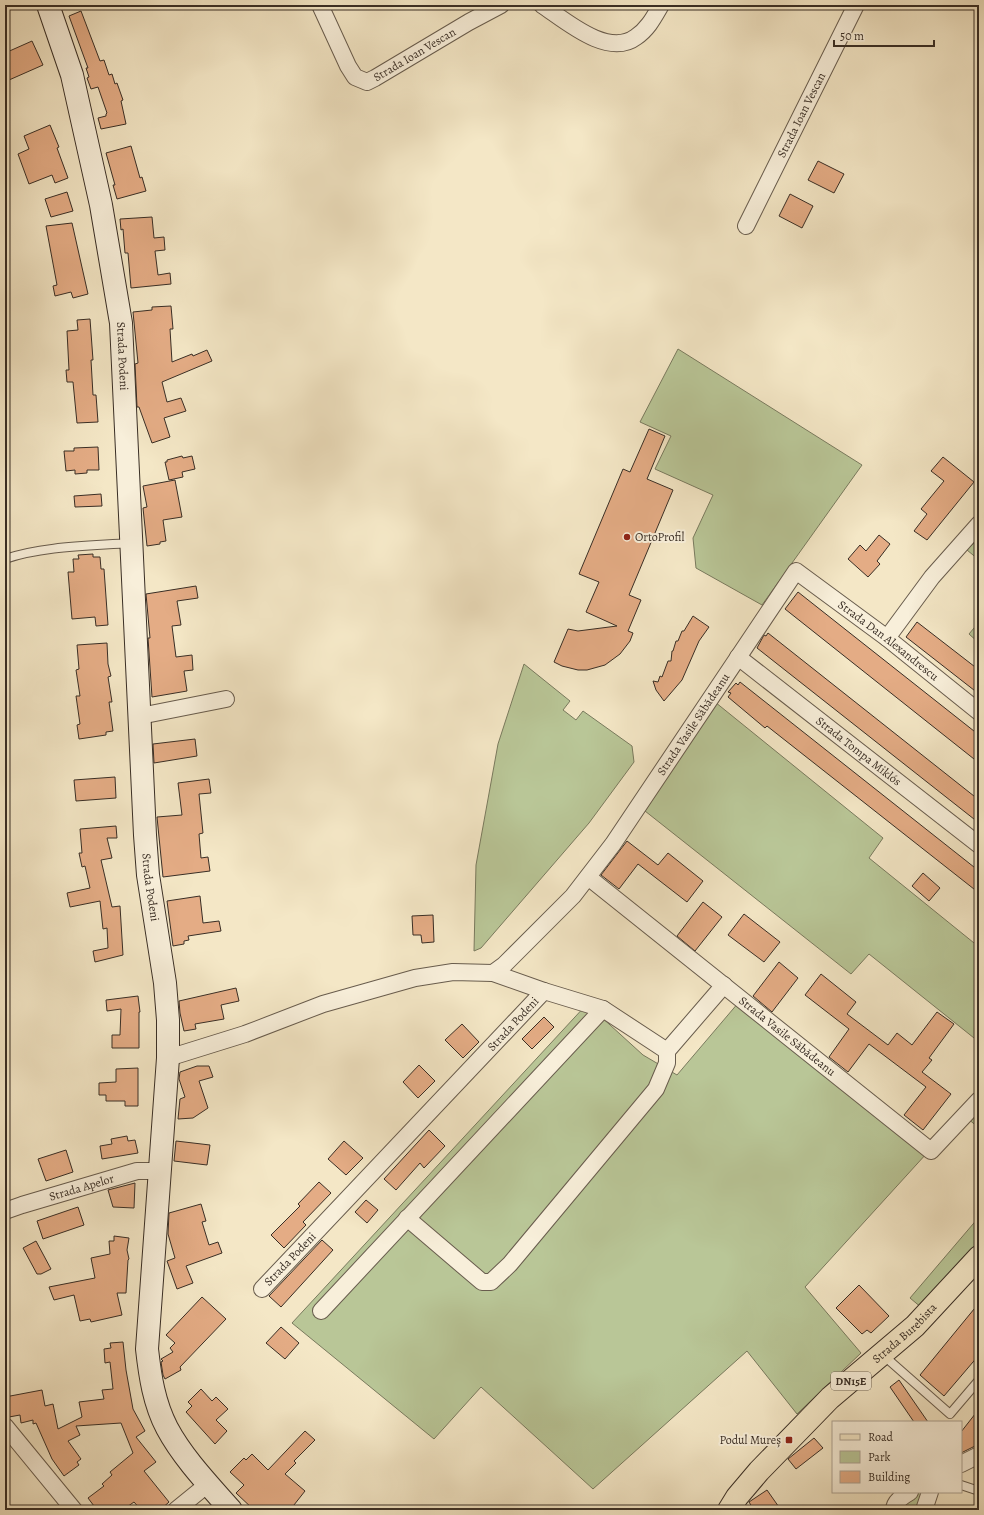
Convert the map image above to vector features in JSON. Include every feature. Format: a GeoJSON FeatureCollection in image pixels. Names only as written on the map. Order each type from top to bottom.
{"type":"FeatureCollection","features":[{"type":"Feature","properties":{"kind":"main road","name":"Strada Podeni"},"geometry":{"type":"LineString","coordinates":[[48,5],[72,75],[101,205],[121,323],[148,875],[165,984],[168,1020],[168,1058],[147,1348],[150,1378],[167,1428],[180,1448],[208,1484],[231,1510]]}},
{"type":"Feature","properties":{"kind":"main road","name":"Strada Burebista"},"geometry":{"type":"LineString","coordinates":[[729,1510],[737,1497],[759,1471],[830,1398],[916,1326],[974,1265]]}},
{"type":"Feature","properties":{"kind":"street","name":"Strada Ioan Vescan"},"geometry":{"type":"LineString","coordinates":[[320,5],[348,66],[355,77],[367,82],[469,22],[501,5]]}},
{"type":"Feature","properties":{"kind":"street"},"geometry":{"type":"LineString","coordinates":[[542,5],[586,34],[606,43],[622,44],[636,38],[648,26],[661,5]]}},
{"type":"Feature","properties":{"kind":"street","name":"Strada Ioan Vescan"},"geometry":{"type":"LineString","coordinates":[[746,226],[856,5]]}},
{"type":"Feature","properties":{"kind":"street"},"geometry":{"type":"LineString","coordinates":[[887,638],[932,577],[979,524]]}},
{"type":"Feature","properties":{"kind":"street","name":"Strada Dan Alexandrescu"},"geometry":{"type":"LineString","coordinates":[[796,571],[887,638],[979,712]]}},
{"type":"Feature","properties":{"kind":"street","name":"Strada Vasile Săbădeanu"},"geometry":{"type":"LineString","coordinates":[[493,974],[504,965],[573,896],[613,844],[796,571]]}},
{"type":"Feature","properties":{"kind":"street","name":"Strada Tompa Miklós"},"geometry":{"type":"LineString","coordinates":[[738,657],[979,845]]}},
{"type":"Feature","properties":{"kind":"street"},"geometry":{"type":"LineString","coordinates":[[140,716],[226,699]]}},
{"type":"Feature","properties":{"kind":"street","name":"Strada Vasile Săbădeanu"},"geometry":{"type":"LineString","coordinates":[[588,877],[931,1151],[979,1100]]}},
{"type":"Feature","properties":{"kind":"street","name":"Strada Podeni"},"geometry":{"type":"LineString","coordinates":[[168,1058],[245,1034],[323,1004],[415,978],[453,972],[493,974],[544,991],[262,1289]]}},
{"type":"Feature","properties":{"kind":"street"},"geometry":{"type":"LineString","coordinates":[[407,1218],[482,1282],[491,1282],[510,1264],[656,1089],[667,1063],[667,1051],[724,985]]}},
{"type":"Feature","properties":{"kind":"street"},"geometry":{"type":"LineString","coordinates":[[544,991],[603,1009],[667,1051]]}},
{"type":"Feature","properties":{"kind":"street"},"geometry":{"type":"LineString","coordinates":[[321,1311],[603,1009]]}},
{"type":"Feature","properties":{"kind":"street","name":"Strada Apelor"},"geometry":{"type":"LineString","coordinates":[[5,1211],[137,1171],[159,1171]]}},
{"type":"Feature","properties":{"kind":"street"},"geometry":{"type":"LineString","coordinates":[[5,1426],[74,1510]]}},
{"type":"Feature","properties":{"kind":"street"},"geometry":{"type":"LineString","coordinates":[[962,1464],[979,1455]]}},
{"type":"Feature","properties":{"kind":"street"},"geometry":{"type":"LineString","coordinates":[[176,1510],[208,1484]]}},
{"type":"Feature","properties":{"kind":"street"},"geometry":{"type":"LineString","coordinates":[[894,1510],[894,1506],[898,1500],[908,1493]]}},
{"type":"Feature","properties":{"kind":"street"},"geometry":{"type":"LineString","coordinates":[[924,1510],[930,1493]]}},
{"type":"Feature","properties":{"kind":"lane"},"geometry":{"type":"LineString","coordinates":[[5,559],[16,555],[53,549],[131,543]]}},
{"type":"Feature","properties":{"kind":"lane"},"geometry":{"type":"LineString","coordinates":[[882,1355],[950,1414],[979,1380]]}},
{"type":"Feature","properties":{"kind":"lane"},"geometry":{"type":"LineString","coordinates":[[962,1485],[979,1491]]}},
{"type":"Feature","properties":{"kind":"green space"},"geometry":{"type":"Polygon","coordinates":[[[678,349],[862,465],[762,605],[696,568],[693,538],[713,495],[655,469],[671,436],[640,422],[678,349]]]}},
{"type":"Feature","properties":{"kind":"green space"},"geometry":{"type":"Polygon","coordinates":[[[979,538],[979,560],[967,550],[979,538]]]}},
{"type":"Feature","properties":{"kind":"green space"},"geometry":{"type":"Polygon","coordinates":[[[979,622],[979,643],[969,634],[979,622]]]}},
{"type":"Feature","properties":{"kind":"green space"},"geometry":{"type":"Polygon","coordinates":[[[524,664],[570,701],[563,710],[576,720],[583,711],[632,746],[634,762],[589,823],[481,948],[474,951],[476,865],[498,744],[524,664]]]}},
{"type":"Feature","properties":{"kind":"green space"},"geometry":{"type":"Polygon","coordinates":[[[715,702],[883,838],[869,858],[979,947],[979,1042],[869,954],[851,974],[645,811],[715,702]]]}},
{"type":"Feature","properties":{"kind":"green space"},"geometry":{"type":"Polygon","coordinates":[[[739,1002],[927,1153],[805,1287],[861,1353],[797,1414],[747,1351],[593,1489],[481,1387],[434,1439],[292,1323],[587,1004],[643,1055],[677,1075],[739,1002]]]}},
{"type":"Feature","properties":{"kind":"green space"},"geometry":{"type":"Polygon","coordinates":[[[979,1106],[979,1128],[967,1118],[979,1106]]]}},
{"type":"Feature","properties":{"kind":"green space"},"geometry":{"type":"Polygon","coordinates":[[[979,1217],[979,1241],[922,1308],[910,1298],[979,1217]]]}},
{"type":"Feature","properties":{"kind":"green space"},"geometry":{"type":"Polygon","coordinates":[[[913,1493],[924,1493],[920,1510],[897,1510],[913,1493]]]}},
{"type":"Feature","properties":{"kind":"building"},"geometry":{"type":"Polygon","coordinates":[[[81,11],[100,61],[104,60],[109,75],[112,74],[115,84],[117,83],[123,100],[121,101],[126,124],[101,129],[98,118],[106,116],[107,113],[98,87],[91,89],[87,78],[89,77],[86,68],[88,68],[69,16],[81,11]]]}},
{"type":"Feature","properties":{"kind":"building"},"geometry":{"type":"Polygon","coordinates":[[[32,41],[43,65],[9,80],[5,70],[5,53],[32,41]]]}},
{"type":"Feature","properties":{"kind":"building"},"geometry":{"type":"Polygon","coordinates":[[[50,125],[59,147],[57,148],[68,178],[55,183],[52,175],[29,184],[18,154],[29,149],[24,136],[50,125]]]}},
{"type":"Feature","properties":{"kind":"building"},"geometry":{"type":"Polygon","coordinates":[[[131,146],[140,178],[142,177],[146,191],[117,199],[113,185],[115,185],[106,153],[131,146]]]}},
{"type":"Feature","properties":{"kind":"building"},"geometry":{"type":"Polygon","coordinates":[[[818,161],[844,174],[834,193],[808,180],[818,161]]]}},
{"type":"Feature","properties":{"kind":"building"},"geometry":{"type":"Polygon","coordinates":[[[67,192],[73,211],[51,217],[45,199],[67,192]]]}},
{"type":"Feature","properties":{"kind":"building"},"geometry":{"type":"Polygon","coordinates":[[[790,194],[813,206],[802,228],[779,216],[790,194]]]}},
{"type":"Feature","properties":{"kind":"building"},"geometry":{"type":"Polygon","coordinates":[[[152,217],[154,238],[164,237],[165,250],[155,251],[158,275],[170,273],[171,284],[131,288],[128,253],[125,253],[123,229],[121,230],[120,219],[152,217]]]}},
{"type":"Feature","properties":{"kind":"building"},"geometry":{"type":"Polygon","coordinates":[[[72,223],[88,294],[73,298],[71,292],[55,296],[53,286],[57,285],[46,226],[72,223]]]}},
{"type":"Feature","properties":{"kind":"building"},"geometry":{"type":"Polygon","coordinates":[[[171,306],[173,329],[170,329],[172,362],[207,350],[212,361],[162,382],[167,402],[181,398],[186,411],[164,418],[170,437],[152,443],[139,407],[137,407],[135,364],[138,363],[133,312],[152,310],[152,307],[171,306]]]}},
{"type":"Feature","properties":{"kind":"building"},"geometry":{"type":"Polygon","coordinates":[[[90,319],[93,360],[91,360],[93,395],[96,395],[98,422],[77,423],[73,382],[67,382],[66,370],[69,370],[67,331],[78,330],[77,320],[90,319]]]}},
{"type":"Feature","properties":{"kind":"building"},"geometry":{"type":"Polygon","coordinates":[[[649,429],[665,436],[647,479],[673,490],[629,595],[641,600],[628,631],[633,633],[630,641],[620,654],[605,665],[587,670],[578,670],[562,666],[554,662],[568,629],[578,631],[617,626],[586,612],[599,582],[579,574],[623,469],[630,472],[649,429]]]}},
{"type":"Feature","properties":{"kind":"building"},"geometry":{"type":"Polygon","coordinates":[[[98,447],[99,470],[87,470],[87,473],[75,474],[75,470],[66,471],[64,451],[74,451],[74,448],[98,447]]]}},
{"type":"Feature","properties":{"kind":"building"},"geometry":{"type":"Polygon","coordinates":[[[182,456],[183,458],[192,456],[195,469],[182,472],[183,477],[169,480],[165,462],[167,462],[167,460],[182,456]]]}},
{"type":"Feature","properties":{"kind":"building"},"geometry":{"type":"Polygon","coordinates":[[[943,457],[974,482],[927,540],[914,531],[927,514],[921,509],[944,481],[931,471],[943,457]]]}},
{"type":"Feature","properties":{"kind":"building"},"geometry":{"type":"Polygon","coordinates":[[[175,480],[182,517],[163,520],[166,541],[160,542],[160,544],[147,546],[143,508],[147,507],[143,486],[175,480]]]}},
{"type":"Feature","properties":{"kind":"building"},"geometry":{"type":"Polygon","coordinates":[[[101,494],[102,506],[75,507],[74,496],[101,494]]]}},
{"type":"Feature","properties":{"kind":"building"},"geometry":{"type":"Polygon","coordinates":[[[879,535],[890,544],[877,561],[880,564],[868,577],[848,559],[860,545],[866,551],[879,535]]]}},
{"type":"Feature","properties":{"kind":"building"},"geometry":{"type":"Polygon","coordinates":[[[93,554],[93,557],[100,557],[101,569],[104,569],[108,625],[96,626],[95,617],[72,619],[68,572],[74,572],[73,559],[79,559],[78,555],[93,554]]]}},
{"type":"Feature","properties":{"kind":"building"},"geometry":{"type":"Polygon","coordinates":[[[196,586],[198,598],[177,601],[181,625],[172,626],[176,657],[192,655],[193,670],[184,671],[187,691],[152,697],[148,638],[150,638],[146,594],[196,586]]]}},
{"type":"Feature","properties":{"kind":"building"},"geometry":{"type":"Polygon","coordinates":[[[798,592],[979,735],[979,753],[974,759],[785,609],[798,592]]]}},
{"type":"Feature","properties":{"kind":"building"},"geometry":{"type":"Polygon","coordinates":[[[693,616],[709,627],[699,641],[682,680],[664,701],[656,690],[653,681],[658,682],[660,676],[662,677],[668,661],[671,661],[672,651],[676,641],[678,641],[682,631],[684,631],[693,616]]]}},
{"type":"Feature","properties":{"kind":"building"},"geometry":{"type":"Polygon","coordinates":[[[917,622],[979,670],[979,694],[906,637],[917,622]]]}},
{"type":"Feature","properties":{"kind":"building"},"geometry":{"type":"Polygon","coordinates":[[[768,633],[979,800],[979,823],[757,648],[764,635],[766,636],[768,633]]]}},
{"type":"Feature","properties":{"kind":"building"},"geometry":{"type":"Polygon","coordinates":[[[107,643],[108,664],[111,676],[108,677],[112,702],[109,702],[113,731],[106,732],[106,735],[79,739],[77,725],[80,724],[76,696],[80,696],[76,670],[79,669],[77,645],[107,643]]]}},
{"type":"Feature","properties":{"kind":"building"},"geometry":{"type":"Polygon","coordinates":[[[740,682],[979,871],[979,893],[767,726],[765,728],[728,697],[731,693],[728,692],[736,683],[738,685],[740,682]]]}},
{"type":"Feature","properties":{"kind":"building"},"geometry":{"type":"Polygon","coordinates":[[[195,739],[197,756],[154,763],[153,744],[195,739]]]}},
{"type":"Feature","properties":{"kind":"building"},"geometry":{"type":"Polygon","coordinates":[[[115,777],[116,798],[76,801],[74,780],[115,777]]]}},
{"type":"Feature","properties":{"kind":"building"},"geometry":{"type":"Polygon","coordinates":[[[209,779],[211,793],[199,794],[203,833],[199,834],[201,858],[208,857],[210,871],[163,877],[157,817],[182,815],[178,783],[209,779]]]}},
{"type":"Feature","properties":{"kind":"building"},"geometry":{"type":"Polygon","coordinates":[[[116,826],[117,838],[107,838],[112,858],[101,860],[112,907],[120,906],[123,955],[95,962],[93,951],[108,948],[107,928],[103,929],[100,901],[70,907],[67,893],[90,888],[85,866],[82,867],[79,853],[82,853],[80,829],[116,826]]]}},
{"type":"Feature","properties":{"kind":"building"},"geometry":{"type":"Polygon","coordinates":[[[627,841],[658,865],[668,853],[703,881],[687,902],[638,864],[619,889],[601,875],[627,841]]]}},
{"type":"Feature","properties":{"kind":"building"},"geometry":{"type":"Polygon","coordinates":[[[923,873],[940,888],[929,901],[912,886],[923,873]]]}},
{"type":"Feature","properties":{"kind":"building"},"geometry":{"type":"Polygon","coordinates":[[[200,896],[203,923],[219,921],[221,931],[188,936],[189,940],[184,941],[184,944],[173,946],[167,901],[200,896]]]}},
{"type":"Feature","properties":{"kind":"building"},"geometry":{"type":"Polygon","coordinates":[[[703,902],[722,917],[695,951],[677,936],[703,902]]]}},
{"type":"Feature","properties":{"kind":"building"},"geometry":{"type":"Polygon","coordinates":[[[744,914],[780,942],[764,962],[728,935],[744,914]]]}},
{"type":"Feature","properties":{"kind":"building"},"geometry":{"type":"Polygon","coordinates":[[[433,915],[434,942],[422,943],[421,935],[413,935],[412,916],[433,915]]]}},
{"type":"Feature","properties":{"kind":"building"},"geometry":{"type":"Polygon","coordinates":[[[779,962],[798,978],[772,1012],[753,996],[779,962]]]}},
{"type":"Feature","properties":{"kind":"building"},"geometry":{"type":"Polygon","coordinates":[[[821,974],[856,1002],[847,1014],[888,1045],[897,1033],[912,1045],[937,1012],[954,1024],[929,1058],[932,1060],[922,1072],[951,1094],[923,1130],[904,1115],[926,1087],[869,1044],[848,1072],[829,1057],[849,1029],[805,995],[821,974]]]}},
{"type":"Feature","properties":{"kind":"building"},"geometry":{"type":"Polygon","coordinates":[[[236,988],[239,1001],[221,1005],[224,1019],[195,1024],[196,1029],[184,1031],[179,1001],[236,988]]]}},
{"type":"Feature","properties":{"kind":"building"},"geometry":{"type":"Polygon","coordinates":[[[138,996],[140,1012],[139,1048],[112,1048],[112,1035],[120,1035],[121,1009],[107,1011],[106,1000],[138,996]]]}},
{"type":"Feature","properties":{"kind":"building"},"geometry":{"type":"Polygon","coordinates":[[[544,1017],[554,1027],[532,1049],[522,1039],[544,1017]]]}},
{"type":"Feature","properties":{"kind":"building"},"geometry":{"type":"Polygon","coordinates":[[[462,1024],[479,1042],[463,1058],[445,1040],[462,1024]]]}},
{"type":"Feature","properties":{"kind":"building"},"geometry":{"type":"Polygon","coordinates":[[[419,1065],[435,1081],[418,1098],[403,1082],[419,1065]]]}},
{"type":"Feature","properties":{"kind":"building"},"geometry":{"type":"Polygon","coordinates":[[[197,1066],[209,1066],[213,1077],[199,1081],[208,1108],[193,1118],[178,1119],[180,1099],[185,1097],[179,1079],[180,1072],[197,1066]]]}},
{"type":"Feature","properties":{"kind":"building"},"geometry":{"type":"Polygon","coordinates":[[[138,1068],[138,1106],[125,1106],[125,1101],[106,1101],[106,1095],[99,1095],[99,1083],[116,1082],[116,1069],[138,1068]]]}},
{"type":"Feature","properties":{"kind":"building"},"geometry":{"type":"Polygon","coordinates":[[[429,1130],[445,1146],[424,1168],[420,1163],[396,1190],[384,1179],[429,1130]]]}},
{"type":"Feature","properties":{"kind":"building"},"geometry":{"type":"Polygon","coordinates":[[[127,1136],[128,1141],[135,1140],[138,1153],[102,1159],[100,1146],[112,1144],[111,1139],[127,1136]]]}},
{"type":"Feature","properties":{"kind":"building"},"geometry":{"type":"Polygon","coordinates":[[[176,1141],[210,1145],[207,1165],[174,1161],[176,1141]]]}},
{"type":"Feature","properties":{"kind":"building"},"geometry":{"type":"Polygon","coordinates":[[[344,1141],[363,1158],[346,1175],[328,1159],[344,1141]]]}},
{"type":"Feature","properties":{"kind":"building"},"geometry":{"type":"Polygon","coordinates":[[[66,1150],[73,1172],[46,1181],[38,1159],[66,1150]]]}},
{"type":"Feature","properties":{"kind":"building"},"geometry":{"type":"Polygon","coordinates":[[[319,1182],[331,1193],[303,1222],[306,1225],[284,1248],[271,1235],[300,1206],[298,1204],[319,1182]]]}},
{"type":"Feature","properties":{"kind":"building"},"geometry":{"type":"Polygon","coordinates":[[[135,1183],[134,1208],[113,1207],[108,1190],[135,1183]]]}},
{"type":"Feature","properties":{"kind":"building"},"geometry":{"type":"Polygon","coordinates":[[[366,1200],[378,1210],[367,1223],[355,1212],[366,1200]]]}},
{"type":"Feature","properties":{"kind":"building"},"geometry":{"type":"Polygon","coordinates":[[[201,1204],[206,1221],[202,1222],[209,1245],[218,1242],[222,1253],[186,1266],[193,1283],[177,1289],[167,1261],[175,1258],[168,1234],[169,1213],[201,1204]]]}},
{"type":"Feature","properties":{"kind":"building"},"geometry":{"type":"Polygon","coordinates":[[[78,1207],[84,1225],[43,1239],[37,1221],[78,1207]]]}},
{"type":"Feature","properties":{"kind":"building"},"geometry":{"type":"Polygon","coordinates":[[[114,1236],[129,1238],[127,1250],[129,1259],[126,1293],[117,1293],[122,1315],[91,1322],[90,1319],[80,1321],[74,1295],[54,1300],[49,1287],[95,1278],[91,1258],[110,1254],[109,1241],[114,1241],[114,1236]]]}},
{"type":"Feature","properties":{"kind":"building"},"geometry":{"type":"Polygon","coordinates":[[[322,1240],[333,1250],[281,1307],[269,1296],[322,1240]]]}},
{"type":"Feature","properties":{"kind":"building"},"geometry":{"type":"Polygon","coordinates":[[[36,1241],[51,1269],[41,1274],[37,1274],[23,1248],[36,1241]]]}},
{"type":"Feature","properties":{"kind":"building"},"geometry":{"type":"Polygon","coordinates":[[[859,1285],[889,1316],[871,1333],[867,1330],[862,1334],[836,1308],[859,1285]]]}},
{"type":"Feature","properties":{"kind":"building"},"geometry":{"type":"Polygon","coordinates":[[[202,1297],[226,1319],[180,1367],[181,1370],[165,1379],[161,1362],[163,1361],[161,1359],[173,1352],[170,1348],[175,1343],[166,1335],[202,1297]]]}},
{"type":"Feature","properties":{"kind":"building"},"geometry":{"type":"Polygon","coordinates":[[[979,1303],[979,1355],[944,1396],[920,1375],[979,1303]]]}},
{"type":"Feature","properties":{"kind":"building"},"geometry":{"type":"Polygon","coordinates":[[[281,1327],[299,1343],[285,1359],[266,1343],[281,1327]]]}},
{"type":"Feature","properties":{"kind":"building"},"geometry":{"type":"Polygon","coordinates":[[[123,1342],[133,1409],[145,1431],[136,1437],[156,1462],[144,1471],[169,1502],[160,1510],[141,1510],[134,1502],[124,1509],[97,1510],[88,1498],[104,1486],[102,1484],[112,1475],[110,1472],[133,1453],[121,1423],[76,1426],[80,1435],[68,1441],[81,1459],[77,1462],[79,1465],[64,1476],[52,1459],[36,1423],[33,1424],[33,1420],[21,1423],[20,1415],[9,1417],[5,1397],[42,1390],[45,1406],[53,1404],[58,1429],[82,1417],[79,1402],[104,1399],[102,1390],[113,1389],[110,1362],[105,1363],[104,1349],[111,1348],[110,1343],[123,1342]]]}},
{"type":"Feature","properties":{"kind":"building"},"geometry":{"type":"Polygon","coordinates":[[[899,1380],[927,1421],[913,1421],[890,1387],[899,1380]]]}},
{"type":"Feature","properties":{"kind":"building"},"geometry":{"type":"Polygon","coordinates":[[[201,1389],[212,1401],[216,1397],[228,1409],[216,1420],[227,1431],[215,1444],[186,1412],[192,1406],[188,1402],[201,1389]]]}},
{"type":"Feature","properties":{"kind":"building"},"geometry":{"type":"Polygon","coordinates":[[[979,1409],[979,1444],[962,1452],[962,1431],[979,1409]]]}},
{"type":"Feature","properties":{"kind":"building"},"geometry":{"type":"Polygon","coordinates":[[[305,1431],[315,1440],[294,1461],[296,1463],[285,1474],[305,1491],[290,1510],[254,1510],[236,1493],[244,1485],[230,1472],[244,1458],[246,1460],[252,1454],[268,1470],[305,1431]]]}},
{"type":"Feature","properties":{"kind":"building"},"geometry":{"type":"Polygon","coordinates":[[[814,1438],[823,1448],[796,1469],[788,1459],[814,1438]]]}},
{"type":"Feature","properties":{"kind":"building"},"geometry":{"type":"Polygon","coordinates":[[[767,1490],[781,1510],[754,1510],[749,1502],[767,1490]]]}},
{"type":"Feature","properties":{"kind":"place","name":"OrtoProfil"},"geometry":{"type":"Point","coordinates":[627,537]}},
{"type":"Feature","properties":{"kind":"place","name":"Podul Mureș"},"geometry":{"type":"Point","coordinates":[789,1440]}}]}
